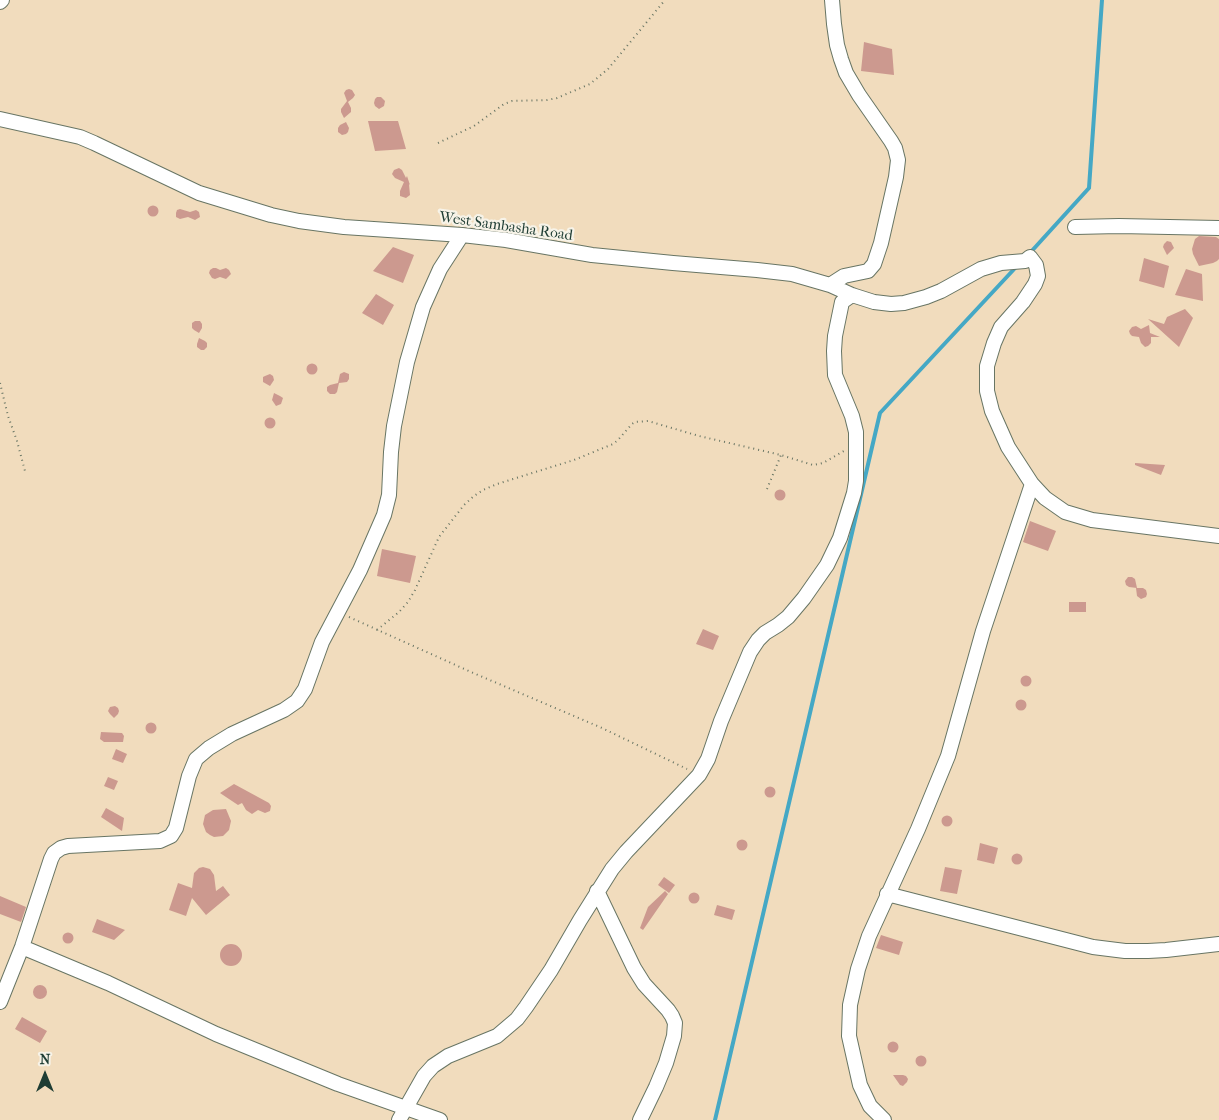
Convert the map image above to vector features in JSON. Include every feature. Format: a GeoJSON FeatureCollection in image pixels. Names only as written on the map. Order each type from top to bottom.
{"type":"FeatureCollection","features":[{"type":"Feature","properties":{"kind":"street"},"geometry":{"type":"LineString","coordinates":[[830,285],[844,276],[868,270],[874,264],[881,243],[898,160],[891,141],[846,73],[837,45],[832,0]]}},
{"type":"Feature","properties":{"kind":"street","name":"West Sambasha Road"},"geometry":{"type":"LineString","coordinates":[[0,119],[80,138],[199,193],[271,215],[299,221],[344,227],[462,235],[506,240],[592,255],[792,274],[830,285],[852,296],[874,302],[904,303],[926,297],[1000,262],[1025,261],[1030,257],[1036,265],[1038,276],[1023,302],[1001,328],[994,343],[987,366],[987,391],[992,410],[1008,447],[1032,484]]}},
{"type":"Feature","properties":{"kind":"street"},"geometry":{"type":"LineString","coordinates":[[1075,227],[1219,228]]}},
{"type":"Feature","properties":{"kind":"street"},"geometry":{"type":"LineString","coordinates":[[0,1002],[22,946],[54,853],[60,848],[68,846],[160,841],[170,836],[176,828],[189,776],[196,759],[209,748],[232,734],[284,710],[297,701],[305,690],[322,642],[360,570],[384,515],[389,495],[394,426],[407,362],[423,307],[440,269],[462,235]]}},
{"type":"Feature","properties":{"kind":"street"},"geometry":{"type":"LineString","coordinates":[[402,1114],[424,1076],[436,1064],[448,1056],[494,1038],[501,1034],[517,1018],[551,970],[597,891],[626,852],[699,775],[708,758],[752,649],[761,636],[788,616],[804,598],[827,565],[845,524],[856,481],[856,432],[852,416],[836,375],[834,351],[842,302],[852,296]]}},
{"type":"Feature","properties":{"kind":"street"},"geometry":{"type":"LineString","coordinates":[[884,1120],[870,1106],[860,1085],[849,1036],[850,1005],[858,969],[869,936],[918,829],[948,756],[983,631],[1032,484],[1045,498],[1065,512],[1092,520],[1219,536]]}},
{"type":"Feature","properties":{"kind":"street"},"geometry":{"type":"LineString","coordinates":[[597,891],[634,968],[644,984],[668,1010],[674,1023],[674,1036],[666,1063],[640,1120]]}},
{"type":"Feature","properties":{"kind":"street"},"geometry":{"type":"LineString","coordinates":[[887,894],[1093,947],[1125,951],[1148,951],[1219,944]]}},
{"type":"Feature","properties":{"kind":"street"},"geometry":{"type":"LineString","coordinates":[[22,946],[108,983],[216,1034],[338,1084],[402,1114],[440,1120]]}},
{"type":"Feature","properties":{"kind":"path"},"geometry":{"type":"LineString","coordinates":[[438,143],[474,126],[504,104],[512,101],[557,98],[590,84],[608,69],[665,0]]}},
{"type":"Feature","properties":{"kind":"path"},"geometry":{"type":"LineString","coordinates":[[0,384],[25,471]]}},
{"type":"Feature","properties":{"kind":"path"},"geometry":{"type":"LineString","coordinates":[[377,630],[408,602],[440,537],[464,505],[474,496],[497,484],[574,460],[613,444],[638,421],[648,421],[813,465],[822,463],[857,444]]}},
{"type":"Feature","properties":{"kind":"path"},"geometry":{"type":"LineString","coordinates":[[767,489],[781,455]]}},
{"type":"Feature","properties":{"kind":"path"},"geometry":{"type":"LineString","coordinates":[[338,612],[602,728],[699,775]]}},
{"type":"Feature","properties":{"kind":"building"},"geometry":{"type":"Polygon","coordinates":[[[864,42],[892,49],[894,75],[861,71],[864,42]]]}},
{"type":"Feature","properties":{"kind":"building"},"geometry":{"type":"Polygon","coordinates":[[[349,89],[355,95],[348,102],[351,112],[344,118],[341,109],[347,101],[344,93],[349,89]]]}},
{"type":"Feature","properties":{"kind":"building"},"geometry":{"type":"Polygon","coordinates":[[[377,97],[381,97],[385,101],[384,106],[379,109],[374,103],[377,97]]]}},
{"type":"Feature","properties":{"kind":"building"},"geometry":{"type":"Polygon","coordinates":[[[368,121],[398,121],[406,149],[375,151],[368,121]]]}},
{"type":"Feature","properties":{"kind":"building"},"geometry":{"type":"Polygon","coordinates":[[[346,122],[349,128],[348,132],[342,135],[338,132],[338,128],[346,122]]]}},
{"type":"Feature","properties":{"kind":"building"},"geometry":{"type":"Polygon","coordinates":[[[399,168],[406,178],[407,176],[410,185],[410,195],[406,198],[400,196],[404,182],[395,178],[392,174],[394,170],[399,168]]]}},
{"type":"Feature","properties":{"kind":"building"},"geometry":{"type":"Polygon","coordinates":[[[151,206],[155,206],[158,211],[157,215],[151,216],[148,213],[148,209],[151,206]]]}},
{"type":"Feature","properties":{"kind":"building"},"geometry":{"type":"Polygon","coordinates":[[[180,209],[190,212],[196,210],[199,212],[200,217],[195,220],[188,217],[180,219],[176,217],[176,213],[180,209]]]}},
{"type":"Feature","properties":{"kind":"building"},"geometry":{"type":"Polygon","coordinates":[[[1199,236],[1216,237],[1219,239],[1219,259],[1217,261],[1199,266],[1192,249],[1195,239],[1199,236]]]}},
{"type":"Feature","properties":{"kind":"building"},"geometry":{"type":"Polygon","coordinates":[[[1167,241],[1171,242],[1174,248],[1167,255],[1163,247],[1167,241]]]}},
{"type":"Feature","properties":{"kind":"building"},"geometry":{"type":"Polygon","coordinates":[[[393,247],[414,255],[403,283],[373,271],[393,247]]]}},
{"type":"Feature","properties":{"kind":"building"},"geometry":{"type":"Polygon","coordinates":[[[1144,258],[1169,266],[1164,288],[1139,281],[1144,258]]]}},
{"type":"Feature","properties":{"kind":"building"},"geometry":{"type":"Polygon","coordinates":[[[213,268],[220,270],[226,268],[231,274],[226,279],[220,277],[212,278],[209,273],[213,268]]]}},
{"type":"Feature","properties":{"kind":"building"},"geometry":{"type":"Polygon","coordinates":[[[1186,269],[1202,274],[1203,301],[1175,295],[1186,269]]]}},
{"type":"Feature","properties":{"kind":"building"},"geometry":{"type":"Polygon","coordinates":[[[376,294],[394,305],[383,325],[362,313],[376,294]]]}},
{"type":"Feature","properties":{"kind":"building"},"geometry":{"type":"Polygon","coordinates":[[[1185,309],[1193,318],[1179,347],[1148,319],[1164,324],[1167,317],[1185,309]]]}},
{"type":"Feature","properties":{"kind":"building"},"geometry":{"type":"Polygon","coordinates":[[[200,321],[202,324],[199,333],[192,328],[192,323],[200,321]]]}},
{"type":"Feature","properties":{"kind":"building"},"geometry":{"type":"Polygon","coordinates":[[[1149,325],[1150,333],[1160,337],[1151,337],[1151,343],[1145,347],[1139,337],[1132,336],[1129,331],[1132,327],[1136,326],[1141,329],[1149,325]]]}},
{"type":"Feature","properties":{"kind":"building"},"geometry":{"type":"Polygon","coordinates":[[[199,338],[207,343],[207,347],[204,350],[197,347],[199,338]]]}},
{"type":"Feature","properties":{"kind":"building"},"geometry":{"type":"Polygon","coordinates":[[[310,364],[314,364],[317,369],[316,373],[310,374],[307,371],[307,367],[310,364]]]}},
{"type":"Feature","properties":{"kind":"building"},"geometry":{"type":"Polygon","coordinates":[[[344,372],[349,374],[349,379],[347,382],[339,383],[335,394],[330,394],[327,391],[327,387],[338,383],[340,374],[344,372]]]}},
{"type":"Feature","properties":{"kind":"building"},"geometry":{"type":"Polygon","coordinates":[[[270,374],[274,380],[270,386],[263,382],[263,377],[270,374]]]}},
{"type":"Feature","properties":{"kind":"building"},"geometry":{"type":"Polygon","coordinates":[[[274,393],[283,398],[281,404],[276,406],[272,400],[274,393]]]}},
{"type":"Feature","properties":{"kind":"building"},"geometry":{"type":"Polygon","coordinates":[[[268,418],[272,418],[275,423],[274,427],[268,428],[265,425],[265,421],[268,418]]]}},
{"type":"Feature","properties":{"kind":"building"},"geometry":{"type":"Polygon","coordinates":[[[1135,463],[1165,465],[1161,475],[1135,465],[1135,463]]]}},
{"type":"Feature","properties":{"kind":"building"},"geometry":{"type":"Polygon","coordinates":[[[778,490],[782,490],[785,495],[784,499],[778,500],[775,497],[775,493],[778,490]]]}},
{"type":"Feature","properties":{"kind":"building"},"geometry":{"type":"Polygon","coordinates":[[[1030,521],[1056,531],[1048,551],[1023,542],[1030,521]]]}},
{"type":"Feature","properties":{"kind":"building"},"geometry":{"type":"Polygon","coordinates":[[[382,549],[416,556],[410,583],[377,576],[382,549]]]}},
{"type":"Feature","properties":{"kind":"building"},"geometry":{"type":"Polygon","coordinates":[[[1128,577],[1135,579],[1137,588],[1126,585],[1125,581],[1128,577]]]}},
{"type":"Feature","properties":{"kind":"building"},"geometry":{"type":"Polygon","coordinates":[[[1136,588],[1146,590],[1146,597],[1141,599],[1137,596],[1136,588]]]}},
{"type":"Feature","properties":{"kind":"building"},"geometry":{"type":"Polygon","coordinates":[[[1069,602],[1086,602],[1086,612],[1069,612],[1069,602]]]}},
{"type":"Feature","properties":{"kind":"building"},"geometry":{"type":"Polygon","coordinates":[[[703,629],[719,636],[713,650],[696,644],[703,629]]]}},
{"type":"Feature","properties":{"kind":"building"},"geometry":{"type":"Polygon","coordinates":[[[1024,676],[1028,676],[1031,681],[1030,685],[1024,686],[1021,683],[1021,679],[1024,676]]]}},
{"type":"Feature","properties":{"kind":"building"},"geometry":{"type":"Polygon","coordinates":[[[1019,700],[1023,700],[1026,705],[1025,709],[1019,710],[1016,707],[1016,703],[1019,700]]]}},
{"type":"Feature","properties":{"kind":"building"},"geometry":{"type":"Polygon","coordinates":[[[115,706],[119,711],[114,718],[108,711],[110,707],[115,706]]]}},
{"type":"Feature","properties":{"kind":"building"},"geometry":{"type":"Polygon","coordinates":[[[149,723],[153,723],[156,728],[155,732],[149,733],[146,730],[146,726],[149,723]]]}},
{"type":"Feature","properties":{"kind":"building"},"geometry":{"type":"Polygon","coordinates":[[[101,732],[122,733],[124,736],[123,742],[104,742],[100,739],[101,732]]]}},
{"type":"Feature","properties":{"kind":"building"},"geometry":{"type":"Polygon","coordinates":[[[116,749],[127,754],[123,763],[112,759],[116,749]]]}},
{"type":"Feature","properties":{"kind":"building"},"geometry":{"type":"Polygon","coordinates":[[[108,777],[118,781],[114,790],[104,786],[108,777]]]}},
{"type":"Feature","properties":{"kind":"building"},"geometry":{"type":"Polygon","coordinates":[[[234,784],[269,803],[271,806],[270,811],[265,813],[258,810],[252,814],[246,810],[242,803],[238,805],[220,793],[234,784]]]}},
{"type":"Feature","properties":{"kind":"building"},"geometry":{"type":"Polygon","coordinates":[[[768,787],[772,787],[775,792],[774,796],[768,797],[765,794],[765,790],[768,787]]]}},
{"type":"Feature","properties":{"kind":"building"},"geometry":{"type":"Polygon","coordinates":[[[106,808],[124,818],[122,831],[101,817],[106,808]]]}},
{"type":"Feature","properties":{"kind":"building"},"geometry":{"type":"Polygon","coordinates":[[[226,809],[231,821],[229,830],[223,836],[214,837],[210,835],[206,832],[203,824],[205,815],[213,810],[226,809]]]}},
{"type":"Feature","properties":{"kind":"building"},"geometry":{"type":"Polygon","coordinates":[[[945,816],[949,816],[952,821],[951,825],[945,826],[942,823],[942,819],[945,816]]]}},
{"type":"Feature","properties":{"kind":"building"},"geometry":{"type":"Polygon","coordinates":[[[740,840],[744,840],[747,845],[746,849],[740,850],[737,847],[737,843],[740,840]]]}},
{"type":"Feature","properties":{"kind":"building"},"geometry":{"type":"Polygon","coordinates":[[[980,843],[998,848],[994,864],[977,860],[980,843]]]}},
{"type":"Feature","properties":{"kind":"building"},"geometry":{"type":"Polygon","coordinates":[[[1015,854],[1019,854],[1022,859],[1021,863],[1015,864],[1012,861],[1012,857],[1015,854]]]}},
{"type":"Feature","properties":{"kind":"building"},"geometry":{"type":"Polygon","coordinates":[[[203,867],[210,869],[214,875],[216,891],[223,886],[230,895],[206,915],[192,898],[186,916],[169,910],[178,883],[192,888],[194,873],[203,867]]]}},
{"type":"Feature","properties":{"kind":"building"},"geometry":{"type":"Polygon","coordinates":[[[945,867],[962,870],[957,894],[940,891],[945,867]]]}},
{"type":"Feature","properties":{"kind":"building"},"geometry":{"type":"Polygon","coordinates":[[[664,877],[675,885],[669,893],[658,885],[664,877]]]}},
{"type":"Feature","properties":{"kind":"building"},"geometry":{"type":"Polygon","coordinates":[[[665,891],[668,894],[643,930],[640,928],[648,907],[665,891]]]}},
{"type":"Feature","properties":{"kind":"building"},"geometry":{"type":"Polygon","coordinates":[[[692,893],[696,893],[699,898],[698,902],[692,903],[689,900],[689,896],[692,893]]]}},
{"type":"Feature","properties":{"kind":"building"},"geometry":{"type":"Polygon","coordinates":[[[0,896],[26,907],[21,922],[0,914],[0,896]]]}},
{"type":"Feature","properties":{"kind":"building"},"geometry":{"type":"Polygon","coordinates":[[[717,905],[735,910],[732,920],[714,915],[717,905]]]}},
{"type":"Feature","properties":{"kind":"building"},"geometry":{"type":"Polygon","coordinates":[[[97,919],[125,930],[114,940],[92,932],[97,919]]]}},
{"type":"Feature","properties":{"kind":"building"},"geometry":{"type":"Polygon","coordinates":[[[66,933],[70,933],[73,938],[72,942],[66,943],[63,940],[63,936],[66,933]]]}},
{"type":"Feature","properties":{"kind":"building"},"geometry":{"type":"Polygon","coordinates":[[[881,935],[903,942],[899,955],[876,948],[881,935]]]}},
{"type":"Feature","properties":{"kind":"building"},"geometry":{"type":"Polygon","coordinates":[[[231,944],[241,951],[242,955],[235,965],[231,966],[221,959],[220,955],[227,945],[231,944]]]}},
{"type":"Feature","properties":{"kind":"building"},"geometry":{"type":"Polygon","coordinates":[[[40,985],[45,987],[47,992],[45,997],[40,999],[35,997],[33,992],[35,987],[40,985]]]}},
{"type":"Feature","properties":{"kind":"building"},"geometry":{"type":"Polygon","coordinates":[[[22,1017],[47,1031],[40,1043],[15,1029],[22,1017]]]}},
{"type":"Feature","properties":{"kind":"building"},"geometry":{"type":"Polygon","coordinates":[[[891,1042],[895,1042],[898,1047],[897,1051],[891,1052],[888,1049],[888,1045],[891,1042]]]}},
{"type":"Feature","properties":{"kind":"building"},"geometry":{"type":"Polygon","coordinates":[[[919,1056],[923,1056],[926,1061],[925,1065],[919,1066],[916,1063],[916,1059],[919,1056]]]}},
{"type":"Feature","properties":{"kind":"building"},"geometry":{"type":"Polygon","coordinates":[[[893,1075],[906,1076],[907,1082],[903,1086],[900,1085],[893,1075]]]}},
{"type":"Feature","properties":{"kind":"waterway"},"geometry":{"type":"LineString","coordinates":[[1029,254],[1089,188],[1102,0]]}},
{"type":"Feature","properties":{"kind":"waterway"},"geometry":{"type":"LineString","coordinates":[[715,1120],[880,413],[1017,266]]}}]}
